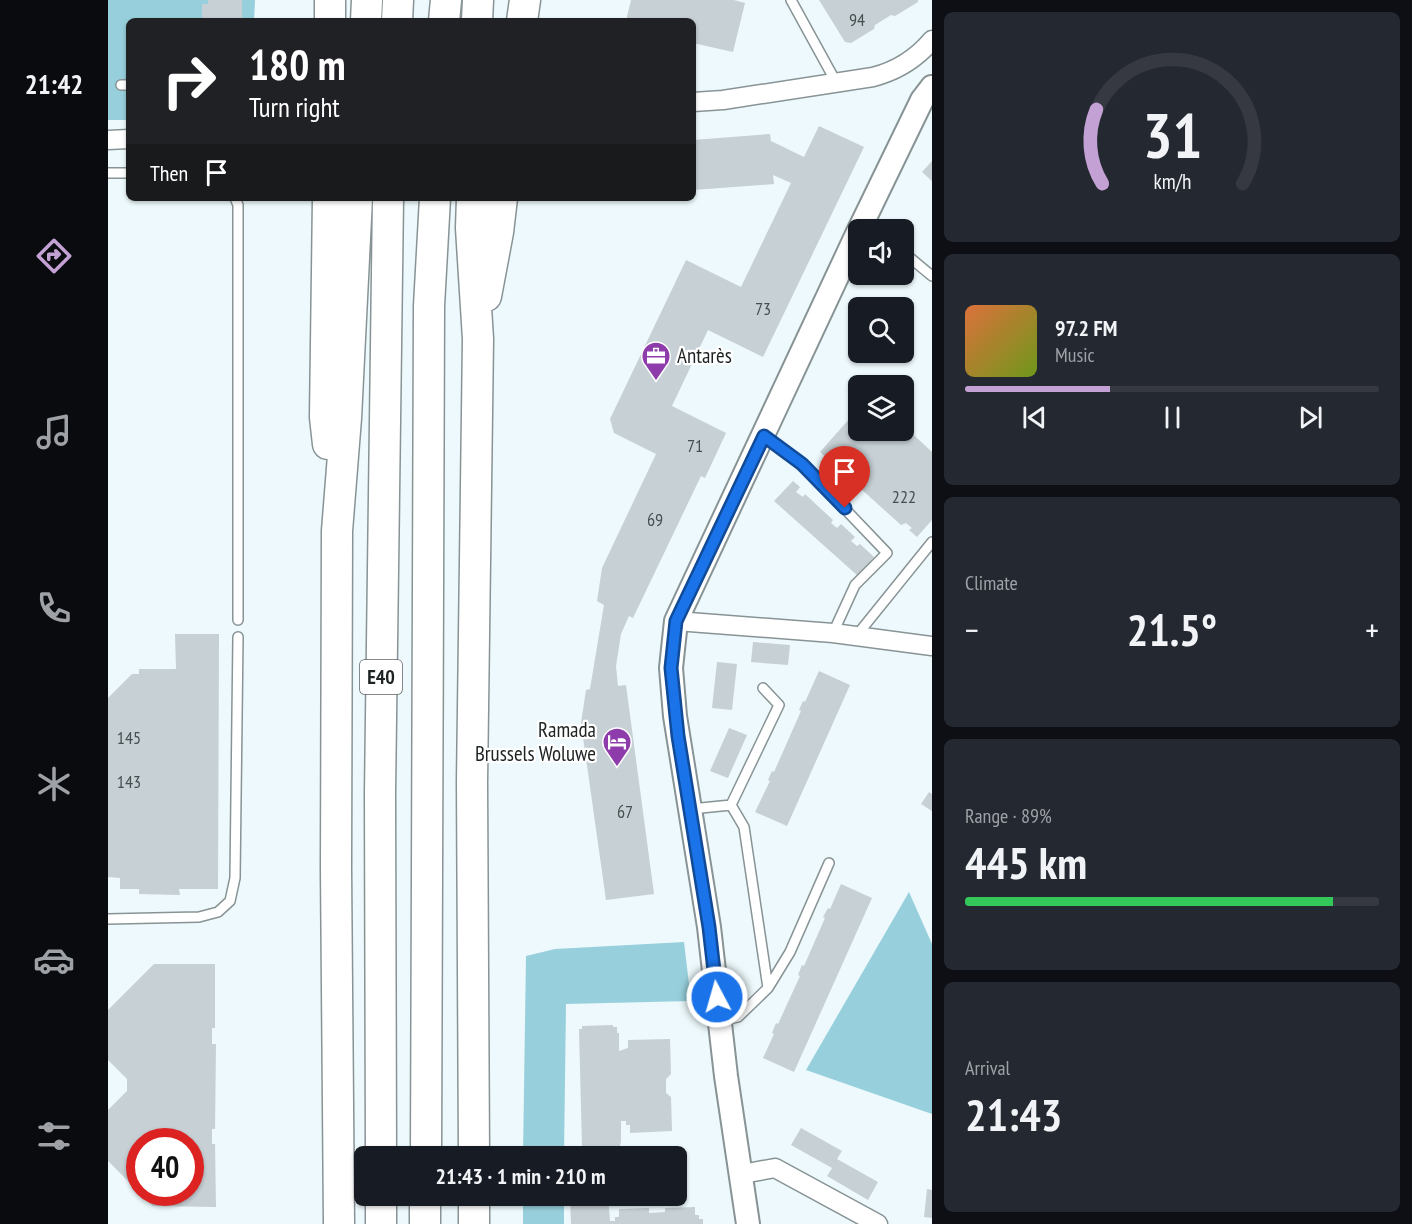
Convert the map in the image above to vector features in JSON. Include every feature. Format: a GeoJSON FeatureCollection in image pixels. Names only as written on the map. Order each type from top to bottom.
{"type":"FeatureCollection","features":[{"type":"Feature","properties":{"kind":"highway"},"geometry":{"type":"LineString","coordinates":[[330,0],[330,18]]}},
{"type":"Feature","properties":{"kind":"highway"},"geometry":{"type":"LineString","coordinates":[[366,18],[367,0]]}},
{"type":"Feature","properties":{"kind":"highway"},"geometry":{"type":"LineString","coordinates":[[398,18],[399,0]]}},
{"type":"Feature","properties":{"kind":"highway"},"geometry":{"type":"LineString","coordinates":[[444,18],[446,0]]}},
{"type":"Feature","properties":{"kind":"highway"},"geometry":{"type":"LineString","coordinates":[[477,18],[478,0]]}},
{"type":"Feature","properties":{"kind":"highway"},"geometry":{"type":"LineString","coordinates":[[522,18],[525,0]]}},
{"type":"Feature","properties":{"kind":"highway"},"geometry":{"type":"LineString","coordinates":[[328,201],[325,417],[337,531]]}},
{"type":"Feature","properties":{"kind":"highway","name":"E40"},"geometry":{"type":"LineString","coordinates":[[339,1224],[336,869],[337,531],[346,418],[357,201]]}},
{"type":"Feature","properties":{"kind":"highway","name":"E40"},"geometry":{"type":"LineString","coordinates":[[381,1146],[380,793],[388,201]]}},
{"type":"Feature","properties":{"kind":"highway","name":"E40"},"geometry":{"type":"LineString","coordinates":[[426,1146],[429,318],[435,201]]}},
{"type":"Feature","properties":{"kind":"highway"},"geometry":{"type":"LineString","coordinates":[[472,201],[471,228],[478,339],[472,782],[474,1146]]}},
{"type":"Feature","properties":{"kind":"highway"},"geometry":{"type":"LineString","coordinates":[[478,339],[502,201]]}},
{"type":"Feature","properties":{"kind":"highway"},"geometry":{"type":"LineString","coordinates":[[381,1206],[381,1224]]}},
{"type":"Feature","properties":{"kind":"highway"},"geometry":{"type":"LineString","coordinates":[[425,1206],[425,1224]]}},
{"type":"Feature","properties":{"kind":"highway"},"geometry":{"type":"LineString","coordinates":[[474,1206],[474,1224]]}},
{"type":"Feature","properties":{"kind":"street"},"geometry":{"type":"LineString","coordinates":[[696,102],[723,100],[873,77],[891,72],[909,61],[932,40]]}},
{"type":"Feature","properties":{"kind":"street"},"geometry":{"type":"LineString","coordinates":[[866,219],[929,97]]}},
{"type":"Feature","properties":{"kind":"street"},"geometry":{"type":"LineString","coordinates":[[108,140],[126,139]]}},
{"type":"Feature","properties":{"kind":"street"},"geometry":{"type":"LineString","coordinates":[[748,1224],[719,1021],[709,927],[675,716],[671,668],[676,621],[848,256]]}},
{"type":"Feature","properties":{"kind":"street"},"geometry":{"type":"LineString","coordinates":[[676,621],[857,635],[932,646]]}},
{"type":"Feature","properties":{"kind":"street"},"geometry":{"type":"LineString","coordinates":[[742,1174],[775,1168],[878,1224]]}},
{"type":"Feature","properties":{"kind":"lane"},"geometry":{"type":"LineString","coordinates":[[791,0],[836,82]]}},
{"type":"Feature","properties":{"kind":"lane"},"geometry":{"type":"LineString","coordinates":[[108,173],[126,173]]}},
{"type":"Feature","properties":{"kind":"lane"},"geometry":{"type":"LineString","coordinates":[[237,201],[238,620]]}},
{"type":"Feature","properties":{"kind":"lane"},"geometry":{"type":"LineString","coordinates":[[914,261],[932,276]]}},
{"type":"Feature","properties":{"kind":"lane"},"geometry":{"type":"LineString","coordinates":[[764,436],[802,464],[887,553],[855,585],[833,633]]}},
{"type":"Feature","properties":{"kind":"lane"},"geometry":{"type":"LineString","coordinates":[[857,635],[932,542]]}},
{"type":"Feature","properties":{"kind":"lane"},"geometry":{"type":"LineString","coordinates":[[108,919],[199,917],[218,912],[230,901],[235,878],[238,637]]}},
{"type":"Feature","properties":{"kind":"lane"},"geometry":{"type":"LineString","coordinates":[[731,805],[779,705],[763,688]]}},
{"type":"Feature","properties":{"kind":"lane"},"geometry":{"type":"LineString","coordinates":[[689,809],[731,805]]}},
{"type":"Feature","properties":{"kind":"lane"},"geometry":{"type":"LineString","coordinates":[[731,805],[744,827],[768,988]]}},
{"type":"Feature","properties":{"kind":"lane"},"geometry":{"type":"LineString","coordinates":[[719,1021],[738,1017],[768,988],[789,952],[830,863]]}},
{"type":"Feature","properties":{"kind":"shaded area"},"geometry":{"type":"Polygon","coordinates":[[[108,0],[255,0],[254,18],[126,18],[126,120],[108,120],[108,0]]]}},
{"type":"Feature","properties":{"kind":"shaded area"},"geometry":{"type":"Polygon","coordinates":[[[909,892],[932,944],[932,1114],[806,1070],[909,892]]]}},
{"type":"Feature","properties":{"kind":"shaded area"},"geometry":{"type":"Polygon","coordinates":[[[684,942],[691,1001],[566,1004],[564,1146],[523,1146],[526,956],[555,949],[684,942]]]}},
{"type":"Feature","properties":{"kind":"shaded area"},"geometry":{"type":"Polygon","coordinates":[[[523,1206],[564,1206],[564,1224],[523,1224],[523,1206]]]}},
{"type":"Feature","properties":{"kind":"building"},"geometry":{"type":"Polygon","coordinates":[[[208,0],[242,0],[242,18],[202,18],[202,4],[208,4],[208,0]]]}},
{"type":"Feature","properties":{"kind":"building"},"geometry":{"type":"Polygon","coordinates":[[[631,0],[734,0],[745,3],[733,52],[696,44],[696,18],[627,18],[631,0]]]}},
{"type":"Feature","properties":{"kind":"building"},"geometry":{"type":"Polygon","coordinates":[[[819,0],[918,0],[918,2],[895,16],[891,15],[851,43],[845,42],[819,0]]]}},
{"type":"Feature","properties":{"kind":"building","name":"Antarès"},"geometry":{"type":"Polygon","coordinates":[[[819,126],[864,147],[763,357],[708,330],[672,406],[726,433],[705,478],[701,476],[633,618],[629,616],[621,634],[616,666],[618,686],[626,685],[654,894],[606,900],[581,723],[586,690],[590,689],[604,605],[597,601],[602,568],[656,454],[614,433],[610,419],[686,260],[741,287],[791,183],[773,175],[774,184],[696,190],[696,140],[770,134],[771,141],[804,157],[819,126]]]}},
{"type":"Feature","properties":{"kind":"building"},"geometry":{"type":"Polygon","coordinates":[[[932,161],[932,181],[922,172],[932,161]]]}},
{"type":"Feature","properties":{"kind":"building"},"geometry":{"type":"Polygon","coordinates":[[[848,420],[848,441],[914,441],[914,435],[932,452],[932,520],[917,537],[909,530],[912,528],[906,523],[901,525],[820,452],[848,420]]]}},
{"type":"Feature","properties":{"kind":"building"},"geometry":{"type":"Polygon","coordinates":[[[793,481],[800,487],[796,492],[803,497],[805,494],[833,520],[831,523],[837,528],[841,524],[855,537],[851,541],[857,546],[860,544],[874,557],[858,576],[774,501],[793,481]]]}},
{"type":"Feature","properties":{"kind":"building"},"geometry":{"type":"Polygon","coordinates":[[[175,634],[219,634],[218,889],[179,889],[180,895],[139,894],[139,889],[120,889],[120,878],[108,877],[108,698],[132,674],[139,674],[139,669],[176,669],[175,634]]]}},
{"type":"Feature","properties":{"kind":"building"},"geometry":{"type":"Polygon","coordinates":[[[753,642],[790,645],[788,665],[751,662],[753,642]]]}},
{"type":"Feature","properties":{"kind":"building"},"geometry":{"type":"Polygon","coordinates":[[[717,662],[737,664],[732,710],[712,708],[717,662]]]}},
{"type":"Feature","properties":{"kind":"building"},"geometry":{"type":"Polygon","coordinates":[[[819,671],[850,685],[787,826],[755,812],[801,711],[799,710],[803,701],[805,702],[819,671]]]}},
{"type":"Feature","properties":{"kind":"building"},"geometry":{"type":"Polygon","coordinates":[[[729,728],[747,735],[728,778],[710,771],[729,728]]]}},
{"type":"Feature","properties":{"kind":"building"},"geometry":{"type":"Polygon","coordinates":[[[929,792],[932,794],[932,811],[921,804],[929,792]]]}},
{"type":"Feature","properties":{"kind":"building"},"geometry":{"type":"Polygon","coordinates":[[[841,884],[872,898],[794,1072],[763,1058],[774,1034],[772,1033],[776,1023],[778,1024],[800,976],[798,975],[802,965],[804,966],[825,918],[823,917],[828,908],[830,909],[841,884]]]}},
{"type":"Feature","properties":{"kind":"building"},"geometry":{"type":"Polygon","coordinates":[[[154,964],[215,964],[215,1028],[212,1028],[212,1044],[216,1044],[215,1129],[212,1129],[212,1144],[215,1144],[216,1207],[153,1206],[204,1206],[204,1128],[126,1128],[126,1179],[108,1161],[108,1110],[127,1091],[127,1079],[108,1060],[108,1010],[154,964]]]}},
{"type":"Feature","properties":{"kind":"building"},"geometry":{"type":"Polygon","coordinates":[[[613,1025],[617,1027],[619,1051],[628,1048],[628,1040],[670,1039],[671,1074],[666,1079],[666,1093],[671,1097],[672,1131],[630,1133],[630,1125],[626,1125],[626,1121],[621,1121],[620,1146],[582,1146],[579,1029],[582,1029],[582,1026],[613,1025]]]}},
{"type":"Feature","properties":{"kind":"building"},"geometry":{"type":"Polygon","coordinates":[[[801,1128],[842,1151],[837,1159],[878,1182],[868,1200],[827,1176],[832,1168],[791,1145],[801,1128]]]}},
{"type":"Feature","properties":{"kind":"building"},"geometry":{"type":"Polygon","coordinates":[[[927,1189],[932,1190],[932,1218],[924,1217],[927,1189]]]}},
{"type":"Feature","properties":{"kind":"building"},"geometry":{"type":"Polygon","coordinates":[[[570,1206],[609,1206],[610,1221],[615,1221],[615,1217],[619,1217],[619,1209],[649,1208],[649,1213],[665,1212],[665,1208],[695,1207],[695,1215],[703,1219],[703,1224],[571,1224],[570,1206]]]}},
{"type":"Feature","properties":{"kind":"place","name":"Antarès"},"geometry":{"type":"Point","coordinates":[656,382]}},
{"type":"Feature","properties":{"kind":"place","name":"Ramada Brussels Woluwe"},"geometry":{"type":"Point","coordinates":[617,768]}},
{"type":"Feature","properties":{"kind":"route"},"geometry":{"type":"LineString","coordinates":[[717,997],[709,927],[675,716],[671,668],[676,621],[764,436],[802,464],[845,508]]}}]}
